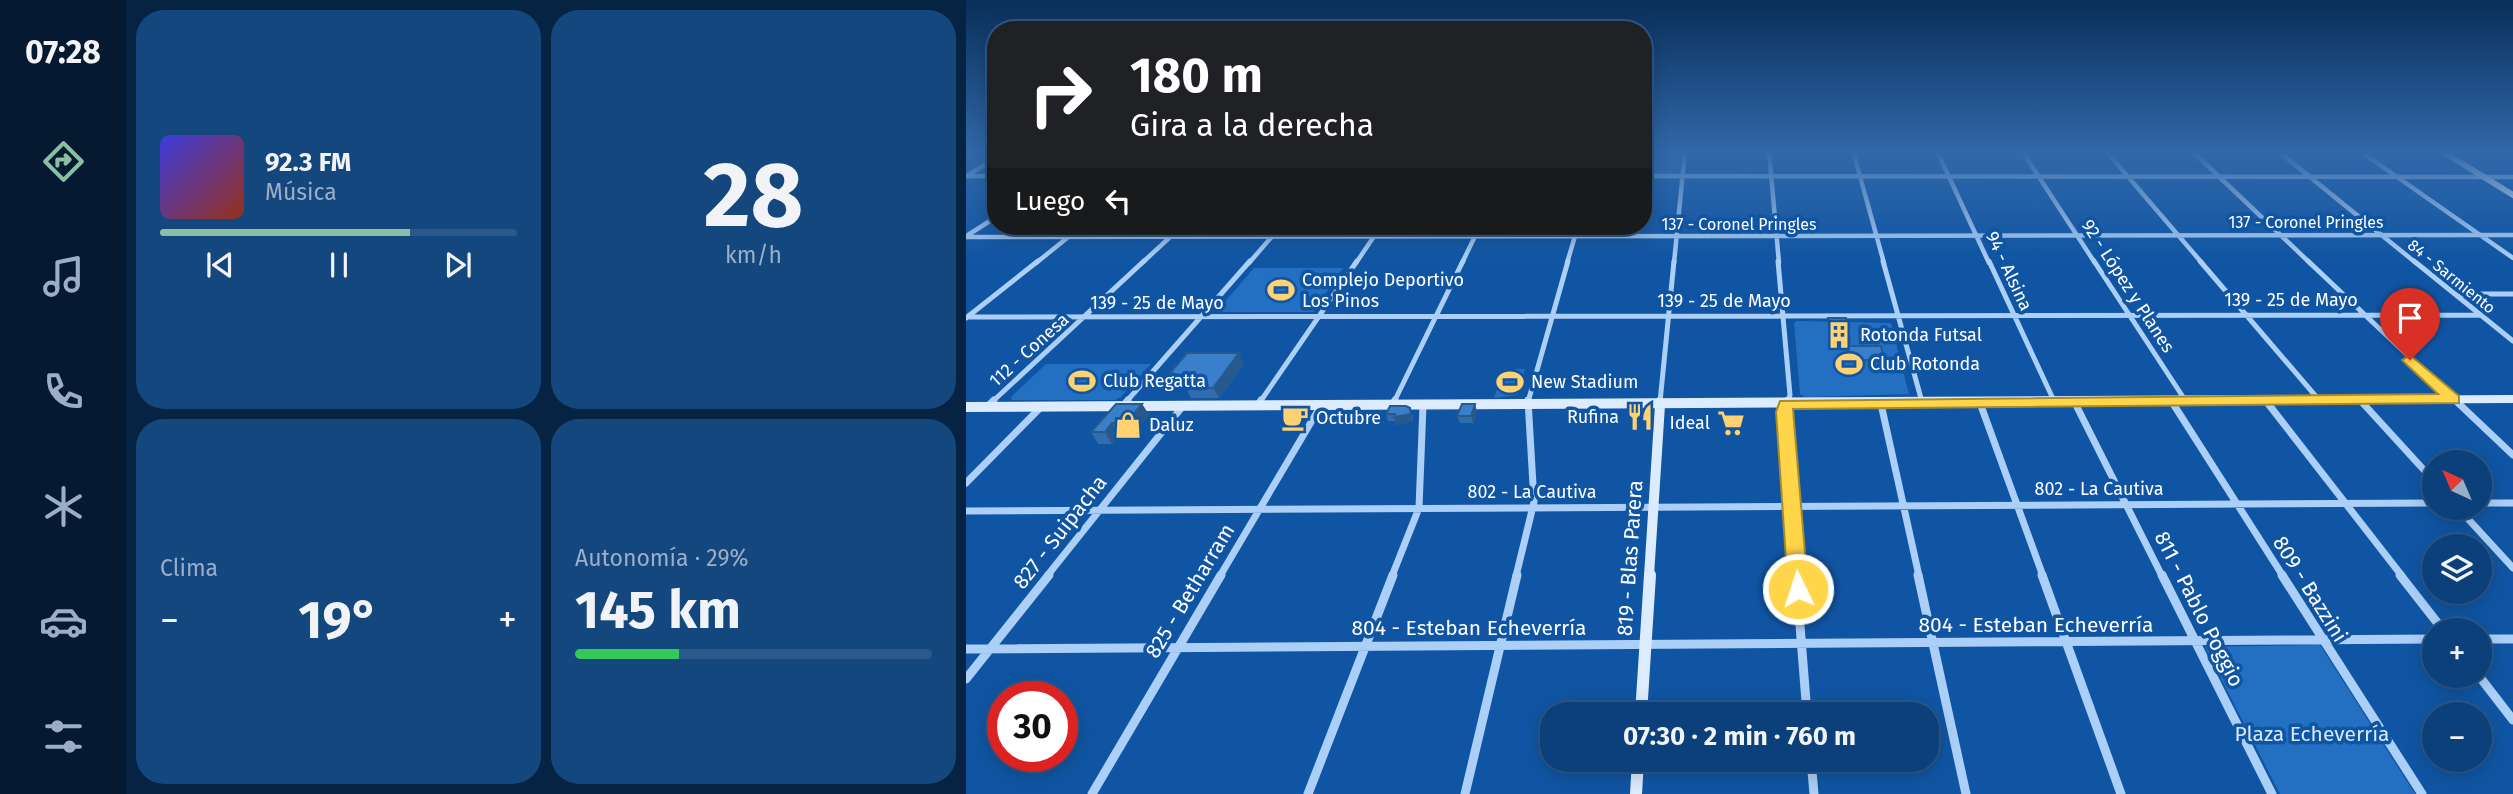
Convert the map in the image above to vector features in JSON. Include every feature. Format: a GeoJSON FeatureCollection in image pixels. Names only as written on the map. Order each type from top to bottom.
{"type":"FeatureCollection","features":[{"type":"Feature","properties":{"kind":"main road"},"geometry":{"type":"LineString","coordinates":[[966,407],[2513,399]]}},
{"type":"Feature","properties":{"kind":"main road","name":"819 - Blas Parera"},"geometry":{"type":"LineString","coordinates":[[1642,702],[1660,405]]}},
{"type":"Feature","properties":{"kind":"main road"},"geometry":{"type":"LineString","coordinates":[[1636,794],[1637,772]]}},
{"type":"Feature","properties":{"kind":"street"},"geometry":{"type":"LineString","coordinates":[[1660,405],[1681,188]]}},
{"type":"Feature","properties":{"kind":"street"},"geometry":{"type":"LineString","coordinates":[[1771,188],[1790,395],[1784,412],[1806,702]]}},
{"type":"Feature","properties":{"kind":"street"},"geometry":{"type":"LineString","coordinates":[[1863,188],[1922,403]]}},
{"type":"Feature","properties":{"kind":"street","name":"94 - Alsina"},"geometry":{"type":"LineString","coordinates":[[1954,188],[2054,403]]}},
{"type":"Feature","properties":{"kind":"street","name":"92 - López y Planes"},"geometry":{"type":"LineString","coordinates":[[2047,188],[2186,402]]}},
{"type":"Feature","properties":{"kind":"street"},"geometry":{"type":"LineString","coordinates":[[2137,188],[2319,400]]}},
{"type":"Feature","properties":{"kind":"street"},"geometry":{"type":"LineString","coordinates":[[2229,188],[2513,456]]}},
{"type":"Feature","properties":{"kind":"street","name":"84 - Sarmiento"},"geometry":{"type":"LineString","coordinates":[[2324,188],[2513,341]]}},
{"type":"Feature","properties":{"kind":"street"},"geometry":{"type":"LineString","coordinates":[[2413,188],[2513,258]]}},
{"type":"Feature","properties":{"kind":"street"},"geometry":{"type":"LineString","coordinates":[[966,237],[987,223]]}},
{"type":"Feature","properties":{"kind":"street","name":"137 - Coronel Pringles"},"geometry":{"type":"LineString","coordinates":[[966,237],[2513,234]]}},
{"type":"Feature","properties":{"kind":"street"},"geometry":{"type":"LineString","coordinates":[[966,318],[1070,235]]}},
{"type":"Feature","properties":{"kind":"street","name":"112 - Conesa"},"geometry":{"type":"LineString","coordinates":[[987,407],[1170,236]]}},
{"type":"Feature","properties":{"kind":"street"},"geometry":{"type":"LineString","coordinates":[[1123,407],[1271,237]]}},
{"type":"Feature","properties":{"kind":"street"},"geometry":{"type":"LineString","coordinates":[[1256,407],[1373,237]]}},
{"type":"Feature","properties":{"kind":"street"},"geometry":{"type":"LineString","coordinates":[[1392,406],[1475,237]]}},
{"type":"Feature","properties":{"kind":"street"},"geometry":{"type":"LineString","coordinates":[[1465,794],[1533,507],[1527,405],[1575,237]]}},
{"type":"Feature","properties":{"kind":"street"},"geometry":{"type":"LineString","coordinates":[[2455,294],[2513,294]]}},
{"type":"Feature","properties":{"kind":"street","name":"139 - 25 de Mayo"},"geometry":{"type":"LineString","coordinates":[[966,318],[2245,313],[2481,316]]}},
{"type":"Feature","properties":{"kind":"street"},"geometry":{"type":"LineString","coordinates":[[2360,400],[2422,468]]}},
{"type":"Feature","properties":{"kind":"street"},"geometry":{"type":"LineString","coordinates":[[2266,401],[2434,618]]}},
{"type":"Feature","properties":{"kind":"street","name":"811 - Pablo Poggio"},"geometry":{"type":"LineString","coordinates":[[2075,402],[2272,794]]}},
{"type":"Feature","properties":{"kind":"street","name":"809 - Bazzini"},"geometry":{"type":"LineString","coordinates":[[2172,402],[2421,794]]}},
{"type":"Feature","properties":{"kind":"street"},"geometry":{"type":"LineString","coordinates":[[1980,403],[2121,794]]}},
{"type":"Feature","properties":{"kind":"street"},"geometry":{"type":"LineString","coordinates":[[1881,404],[1966,794]]}},
{"type":"Feature","properties":{"kind":"street"},"geometry":{"type":"LineString","coordinates":[[1308,794],[1419,508],[1423,405]]}},
{"type":"Feature","properties":{"kind":"street"},"geometry":{"type":"LineString","coordinates":[[966,483],[1041,407]]}},
{"type":"Feature","properties":{"kind":"street","name":"827 - Suipacha"},"geometry":{"type":"LineString","coordinates":[[966,679],[1182,407]]}},
{"type":"Feature","properties":{"kind":"street","name":"825 - Betharram"},"geometry":{"type":"LineString","coordinates":[[1092,794],[1176,647],[1320,407]]}},
{"type":"Feature","properties":{"kind":"street","name":"802 - La Cautiva"},"geometry":{"type":"LineString","coordinates":[[966,511],[2422,503]]}},
{"type":"Feature","properties":{"kind":"street"},"geometry":{"type":"LineString","coordinates":[[2492,503],[2513,503]]}},
{"type":"Feature","properties":{"kind":"street"},"geometry":{"type":"LineString","coordinates":[[2469,520],[2513,568]]}},
{"type":"Feature","properties":{"kind":"street","name":"804 - Esteban Echeverría"},"geometry":{"type":"LineString","coordinates":[[966,649],[2422,639]]}},
{"type":"Feature","properties":{"kind":"street"},"geometry":{"type":"LineString","coordinates":[[2492,639],[2513,639]]}},
{"type":"Feature","properties":{"kind":"street"},"geometry":{"type":"LineString","coordinates":[[2488,688],[2513,720]]}},
{"type":"Feature","properties":{"kind":"street"},"geometry":{"type":"LineString","coordinates":[[1812,772],[1814,794]]}},
{"type":"Feature","properties":{"kind":"green space","name":"Complejo Deportivo Los Pinos"},"geometry":{"type":"Polygon","coordinates":[[[1254,268],[1343,268],[1313,312],[1216,312],[1254,268]]]}},
{"type":"Feature","properties":{"kind":"green space","name":"Club Rotonda"},"geometry":{"type":"Polygon","coordinates":[[[1794,323],[1891,323],[1909,394],[1805,397],[1800,394],[1794,323]]]}},
{"type":"Feature","properties":{"kind":"green space","name":"Club Regatta"},"geometry":{"type":"Polygon","coordinates":[[[1046,364],[1151,364],[1121,397],[1115,400],[1012,400],[1011,397],[1046,364]]]}},
{"type":"Feature","properties":{"kind":"green space","name":"New Stadium"},"geometry":{"type":"Polygon","coordinates":[[[1504,369],[1525,369],[1517,395],[1494,398],[1504,369]]]}},
{"type":"Feature","properties":{"kind":"green space","name":"Plaza Echeverría"},"geometry":{"type":"Polygon","coordinates":[[[2320,645],[2415,794],[2280,794],[2205,647],[2320,645]]]}},
{"type":"Feature","properties":{"kind":"building","name":"Rotonda Futsal"},"geometry":{"type":"Polygon","coordinates":[[[1828,318],[1846,318],[1850,342],[1831,342],[1828,318]]]}},
{"type":"Feature","properties":{"kind":"building"},"geometry":{"type":"Polygon","coordinates":[[[1847,346],[1881,346],[1884,360],[1849,360],[1847,346]]]}},
{"type":"Feature","properties":{"kind":"building"},"geometry":{"type":"Polygon","coordinates":[[[1187,353],[1239,353],[1213,388],[1186,388],[1193,379],[1165,379],[1187,353]]]}},
{"type":"Feature","properties":{"kind":"building"},"geometry":{"type":"Polygon","coordinates":[[[1116,404],[1142,404],[1126,423],[1112,423],[1105,432],[1091,432],[1116,404]]]}},
{"type":"Feature","properties":{"kind":"building"},"geometry":{"type":"Polygon","coordinates":[[[1462,404],[1475,404],[1471,416],[1457,416],[1462,404]]]}},
{"type":"Feature","properties":{"kind":"building"},"geometry":{"type":"Polygon","coordinates":[[[1390,406],[1406,406],[1410,408],[1411,414],[1394,417],[1395,414],[1386,414],[1390,406]]]}},
{"type":"Feature","properties":{"kind":"place","name":"Complejo Deportivo Los Pinos"},"geometry":{"type":"Point","coordinates":[1281,290]}},
{"type":"Feature","properties":{"kind":"place","name":"Rotonda Futsal"},"geometry":{"type":"Point","coordinates":[1839,335]}},
{"type":"Feature","properties":{"kind":"place","name":"Club Rotonda"},"geometry":{"type":"Point","coordinates":[1849,364]}},
{"type":"Feature","properties":{"kind":"place","name":"Club Regatta"},"geometry":{"type":"Point","coordinates":[1082,381]}},
{"type":"Feature","properties":{"kind":"place","name":"New Stadium"},"geometry":{"type":"Point","coordinates":[1510,382]}},
{"type":"Feature","properties":{"kind":"place","name":"Rufina"},"geometry":{"type":"Point","coordinates":[1640,417]}},
{"type":"Feature","properties":{"kind":"place","name":"Octubre"},"geometry":{"type":"Point","coordinates":[1295,418]}},
{"type":"Feature","properties":{"kind":"place","name":"Ideal"},"geometry":{"type":"Point","coordinates":[1731,423]}},
{"type":"Feature","properties":{"kind":"place","name":"Daluz"},"geometry":{"type":"Point","coordinates":[1128,425]}},
{"type":"Feature","properties":{"kind":"route"},"geometry":{"type":"LineString","coordinates":[[1798,589],[1784,412],[1786,404],[2453,399],[2410,360]]}}]}
